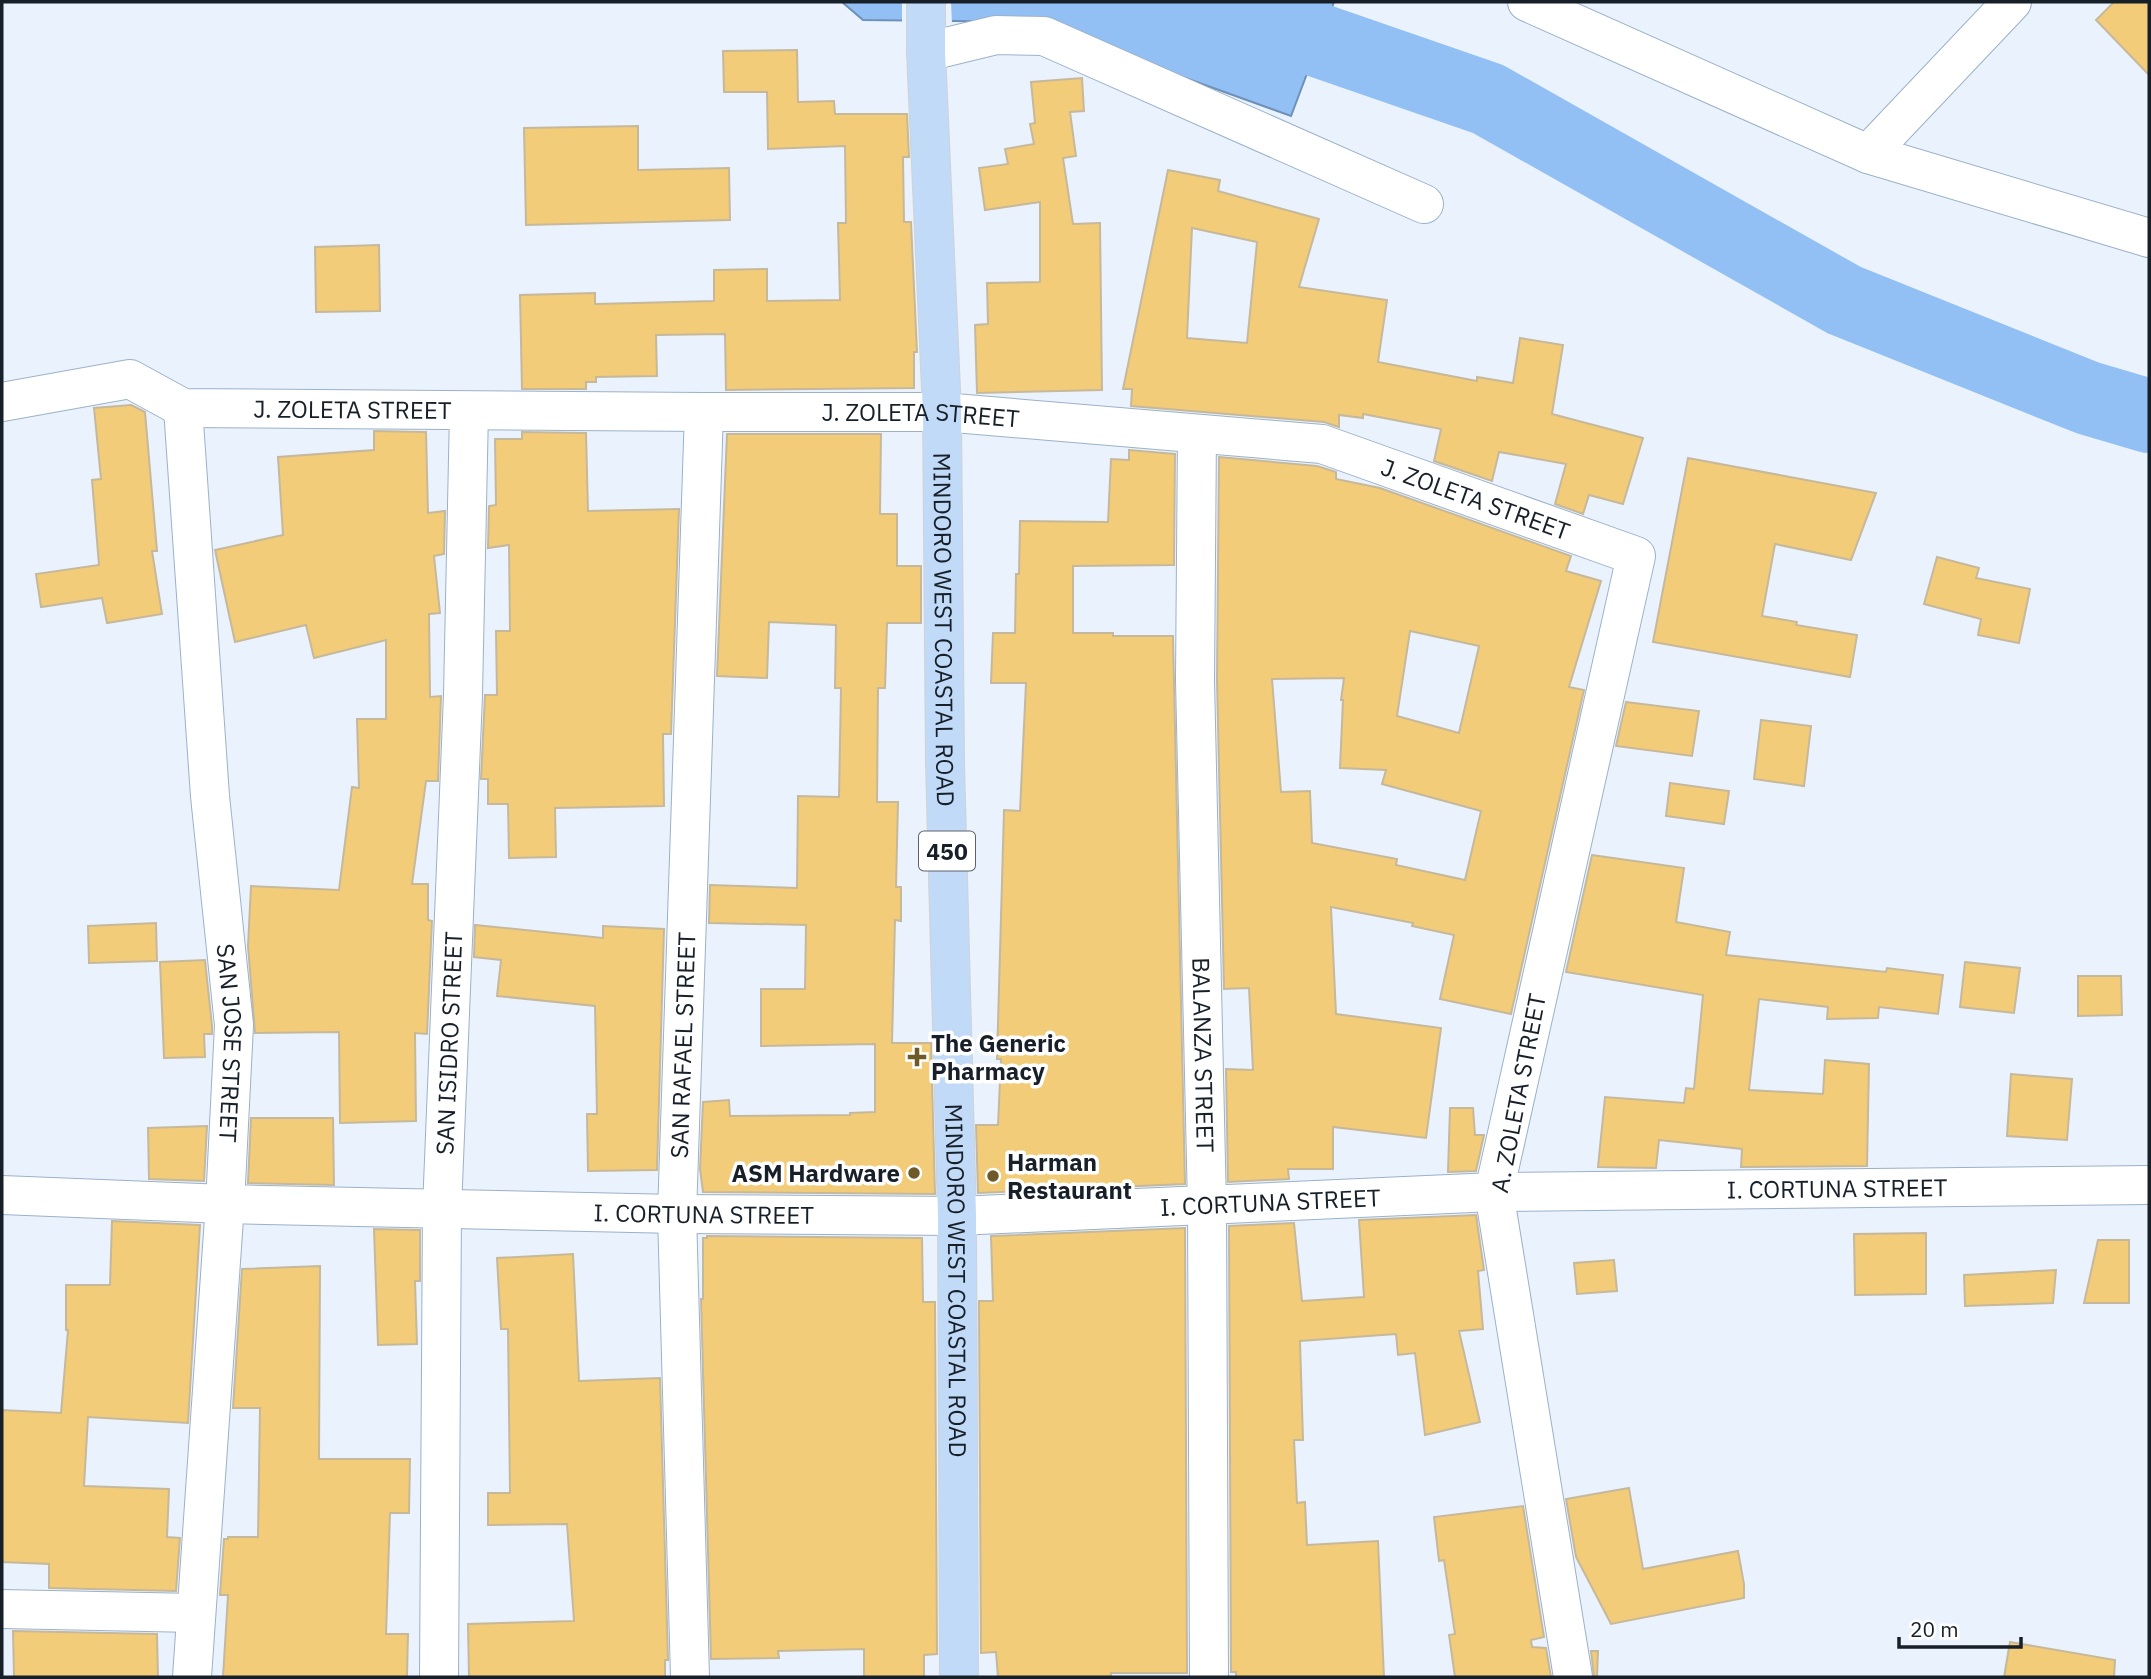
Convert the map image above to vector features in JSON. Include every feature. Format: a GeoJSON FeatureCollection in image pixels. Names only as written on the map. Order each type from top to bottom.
{"type":"FeatureCollection","features":[{"type":"Feature","properties":{"kind":"main road","name":"MINDORO WEST COASTAL ROAD"},"geometry":{"type":"LineString","coordinates":[[926,26],[942,412],[945,763],[957,1216],[959,1677]]}},
{"type":"Feature","properties":{"kind":"street"},"geometry":{"type":"LineString","coordinates":[[1527,2],[1868,154],[2149,238]]}},
{"type":"Feature","properties":{"kind":"street"},"geometry":{"type":"LineString","coordinates":[[1868,154],[2012,2]]}},
{"type":"Feature","properties":{"kind":"street"},"geometry":{"type":"LineString","coordinates":[[926,26],[996,35],[1044,36],[1424,204]]}},
{"type":"Feature","properties":{"kind":"street"},"geometry":{"type":"LineString","coordinates":[[2,402],[130,379],[183,408]]}},
{"type":"Feature","properties":{"kind":"street","name":"J. ZOLETA STREET"},"geometry":{"type":"LineString","coordinates":[[183,408],[942,412],[1322,444],[1636,556]]}},
{"type":"Feature","properties":{"kind":"street","name":"SAN JOSE STREET"},"geometry":{"type":"LineString","coordinates":[[183,408],[211,796],[234,1025],[225,1205],[192,1677]]}},
{"type":"Feature","properties":{"kind":"street","name":"SAN ISIDRO STREET"},"geometry":{"type":"LineString","coordinates":[[439,1677],[442,1209],[463,695],[469,411]]}},
{"type":"Feature","properties":{"kind":"street","name":"SAN RAFAEL STREET"},"geometry":{"type":"LineString","coordinates":[[690,1677],[677,1214],[704,412]]}},
{"type":"Feature","properties":{"kind":"street","name":"BALANZA STREET"},"geometry":{"type":"LineString","coordinates":[[1197,434],[1195,680],[1207,1206],[1209,1677]]}},
{"type":"Feature","properties":{"kind":"street","name":"A. ZOLETA STREET"},"geometry":{"type":"LineString","coordinates":[[1573,1677],[1494,1192],[1636,556]]}},
{"type":"Feature","properties":{"kind":"street","name":"I. CORTUNA STREET"},"geometry":{"type":"LineString","coordinates":[[2,1195],[225,1205],[677,1214],[957,1216],[1494,1192],[2149,1185]]}},
{"type":"Feature","properties":{"kind":"street"},"geometry":{"type":"LineString","coordinates":[[2,1609],[195,1614]]}},
{"type":"Feature","properties":{"kind":"water"},"geometry":{"type":"Polygon","coordinates":[[[842,2],[1334,2],[1291,116],[1030,22],[863,20],[842,2]]]}},
{"type":"Feature","properties":{"kind":"pier"},"geometry":{"type":"Polygon","coordinates":[[[902,2],[951,2],[952,24],[902,24],[902,2]]]}},
{"type":"Feature","properties":{"kind":"building"},"geometry":{"type":"Polygon","coordinates":[[[2114,2],[2149,2],[2149,75],[2096,20],[2114,2]]]}},
{"type":"Feature","properties":{"kind":"building"},"geometry":{"type":"Polygon","coordinates":[[[797,50],[798,102],[834,101],[835,114],[907,114],[909,157],[903,157],[904,222],[911,222],[917,352],[914,352],[914,388],[726,390],[725,334],[656,335],[657,376],[596,377],[596,382],[586,382],[586,389],[522,389],[520,295],[595,293],[595,304],[714,301],[714,270],[767,269],[767,301],[840,300],[838,223],[846,223],[845,146],[768,149],[767,92],[724,92],[723,51],[797,50]]]}},
{"type":"Feature","properties":{"kind":"building"},"geometry":{"type":"Polygon","coordinates":[[[1082,78],[1084,111],[1070,112],[1076,156],[1063,158],[1073,224],[1100,223],[1102,390],[977,393],[975,325],[988,324],[987,283],[1040,282],[1040,202],[985,210],[979,168],[1008,164],[1005,149],[1034,144],[1030,124],[1035,123],[1031,82],[1082,78]]]}},
{"type":"Feature","properties":{"kind":"building"},"geometry":{"type":"Polygon","coordinates":[[[638,126],[638,170],[729,168],[730,220],[526,225],[524,128],[638,126]]]}},
{"type":"Feature","properties":{"kind":"building"},"geometry":{"type":"Polygon","coordinates":[[[1168,170],[1220,180],[1218,191],[1319,219],[1299,287],[1387,300],[1378,362],[1477,381],[1477,377],[1513,383],[1520,338],[1563,345],[1552,414],[1643,438],[1623,504],[1589,495],[1583,514],[1555,504],[1566,464],[1499,452],[1492,481],[1434,461],[1441,429],[1363,414],[1363,418],[1339,415],[1339,427],[1324,422],[1131,406],[1132,389],[1123,389],[1168,170]],[[1192,228],[1187,338],[1247,343],[1257,242],[1192,228]]]}},
{"type":"Feature","properties":{"kind":"building"},"geometry":{"type":"Polygon","coordinates":[[[379,245],[380,311],[316,312],[315,247],[379,245]]]}},
{"type":"Feature","properties":{"kind":"building"},"geometry":{"type":"Polygon","coordinates":[[[131,405],[145,412],[157,551],[152,551],[162,614],[107,623],[102,598],[41,607],[36,574],[99,565],[92,480],[101,479],[94,408],[131,405]]]}},
{"type":"Feature","properties":{"kind":"building"},"geometry":{"type":"Polygon","coordinates":[[[374,431],[426,432],[428,513],[445,511],[444,554],[434,556],[440,613],[429,614],[430,697],[441,696],[438,781],[426,781],[412,884],[428,884],[428,920],[432,921],[427,1034],[415,1033],[416,1121],[340,1123],[339,1032],[255,1033],[248,946],[251,886],[339,890],[352,787],[359,788],[357,719],[386,719],[386,640],[314,658],[306,625],[235,642],[215,550],[283,535],[278,457],[374,450],[374,431]]]}},
{"type":"Feature","properties":{"kind":"building"},"geometry":{"type":"Polygon","coordinates":[[[522,432],[586,433],[588,511],[679,509],[671,734],[663,734],[664,806],[555,808],[556,857],[509,858],[508,804],[488,804],[488,779],[481,779],[485,695],[497,695],[496,631],[510,631],[509,545],[488,548],[489,506],[496,505],[495,439],[522,439],[522,432]]]}},
{"type":"Feature","properties":{"kind":"building"},"geometry":{"type":"Polygon","coordinates":[[[727,434],[881,434],[880,514],[897,514],[897,566],[921,566],[921,623],[887,623],[885,688],[878,688],[877,802],[898,802],[896,887],[901,887],[901,921],[895,920],[892,1043],[931,1043],[935,1194],[703,1192],[700,1169],[703,1102],[729,1100],[730,1116],[850,1115],[875,1112],[875,1044],[761,1046],[761,989],[805,989],[806,925],[709,923],[710,885],[797,888],[798,796],[839,797],[841,688],[835,688],[836,625],[769,622],[767,678],[717,676],[727,434]]]}},
{"type":"Feature","properties":{"kind":"building"},"geometry":{"type":"Polygon","coordinates":[[[1129,450],[1175,454],[1174,565],[1073,566],[1073,633],[1173,636],[1185,1184],[978,1193],[976,1125],[998,1125],[1001,1059],[997,1059],[1004,810],[1020,811],[1026,683],[991,683],[993,633],[1015,633],[1020,521],[1108,522],[1111,459],[1129,460],[1129,450]]]}},
{"type":"Feature","properties":{"kind":"building"},"geometry":{"type":"Polygon","coordinates":[[[1219,457],[1317,466],[1336,472],[1336,479],[1380,488],[1571,556],[1566,571],[1601,581],[1569,687],[1584,690],[1511,1014],[1440,999],[1454,935],[1412,926],[1413,923],[1331,907],[1336,1014],[1441,1028],[1426,1138],[1333,1127],[1333,1169],[1288,1169],[1289,1179],[1228,1182],[1226,1069],[1253,1070],[1249,988],[1224,989],[1217,680],[1219,457]],[[1410,631],[1397,716],[1459,733],[1479,646],[1410,631]],[[1344,678],[1272,679],[1281,792],[1310,791],[1312,843],[1397,859],[1396,865],[1465,880],[1481,811],[1382,784],[1386,770],[1340,768],[1344,678]]]}},
{"type":"Feature","properties":{"kind":"building"},"geometry":{"type":"Polygon","coordinates":[[[1688,458],[1876,493],[1851,560],[1775,544],[1762,616],[1797,622],[1796,625],[1857,635],[1850,677],[1653,642],[1688,458]]]}},
{"type":"Feature","properties":{"kind":"building"},"geometry":{"type":"Polygon","coordinates":[[[1937,557],[1979,568],[1976,578],[2030,589],[2019,643],[1978,635],[1981,619],[1924,604],[1937,557]]]}},
{"type":"Feature","properties":{"kind":"building"},"geometry":{"type":"Polygon","coordinates":[[[1626,702],[1699,711],[1692,756],[1616,746],[1626,702]]]}},
{"type":"Feature","properties":{"kind":"building"},"geometry":{"type":"Polygon","coordinates":[[[1761,720],[1811,726],[1804,786],[1754,779],[1761,720]]]}},
{"type":"Feature","properties":{"kind":"building"},"geometry":{"type":"Polygon","coordinates":[[[1670,783],[1729,791],[1724,824],[1666,816],[1670,783]]]}},
{"type":"Feature","properties":{"kind":"building"},"geometry":{"type":"Polygon","coordinates":[[[1592,855],[1684,868],[1676,922],[1730,932],[1726,955],[1886,972],[1887,968],[1943,975],[1938,1014],[1879,1007],[1878,1018],[1827,1019],[1828,1007],[1759,999],[1749,1090],[1823,1094],[1825,1060],[1869,1064],[1867,1166],[1741,1167],[1742,1149],[1659,1140],[1656,1168],[1598,1167],[1605,1097],[1684,1103],[1686,1088],[1694,1089],[1703,995],[1566,972],[1592,855]]]}},
{"type":"Feature","properties":{"kind":"building"},"geometry":{"type":"Polygon","coordinates":[[[156,923],[157,961],[89,963],[88,926],[156,923]]]}},
{"type":"Feature","properties":{"kind":"building"},"geometry":{"type":"Polygon","coordinates":[[[475,925],[603,938],[603,926],[664,929],[657,1170],[588,1171],[587,1114],[597,1114],[595,1006],[497,996],[501,960],[474,957],[475,925]]]}},
{"type":"Feature","properties":{"kind":"building"},"geometry":{"type":"Polygon","coordinates":[[[205,960],[212,1034],[204,1034],[205,1057],[164,1058],[160,962],[205,960]]]}},
{"type":"Feature","properties":{"kind":"building"},"geometry":{"type":"Polygon","coordinates":[[[1965,962],[2020,968],[2014,1013],[1960,1007],[1965,962]]]}},
{"type":"Feature","properties":{"kind":"building"},"geometry":{"type":"Polygon","coordinates":[[[2078,976],[2121,976],[2122,1015],[2078,1016],[2078,976]]]}},
{"type":"Feature","properties":{"kind":"building"},"geometry":{"type":"Polygon","coordinates":[[[2011,1074],[2072,1079],[2067,1140],[2007,1136],[2011,1074]]]}},
{"type":"Feature","properties":{"kind":"building"},"geometry":{"type":"Polygon","coordinates":[[[1450,1108],[1473,1108],[1475,1135],[1484,1135],[1476,1171],[1448,1172],[1450,1108]]]}},
{"type":"Feature","properties":{"kind":"building"},"geometry":{"type":"Polygon","coordinates":[[[251,1118],[333,1118],[334,1185],[248,1183],[251,1118]]]}},
{"type":"Feature","properties":{"kind":"building"},"geometry":{"type":"Polygon","coordinates":[[[207,1126],[204,1181],[149,1179],[148,1128],[207,1126]]]}},
{"type":"Feature","properties":{"kind":"building"},"geometry":{"type":"Polygon","coordinates":[[[1476,1215],[1484,1270],[1478,1271],[1483,1329],[1459,1331],[1480,1422],[1425,1435],[1415,1353],[1398,1355],[1396,1334],[1300,1341],[1303,1440],[1294,1440],[1297,1503],[1305,1502],[1307,1545],[1378,1541],[1384,1677],[1236,1677],[1236,1672],[1231,1672],[1229,1226],[1294,1223],[1302,1301],[1364,1297],[1359,1220],[1476,1215]]]}},
{"type":"Feature","properties":{"kind":"building"},"geometry":{"type":"Polygon","coordinates":[[[112,1221],[200,1225],[188,1423],[88,1417],[84,1486],[169,1489],[167,1537],[180,1538],[176,1591],[49,1588],[49,1564],[2,1562],[2,1410],[61,1413],[68,1330],[66,1285],[110,1285],[112,1221]]]}},
{"type":"Feature","properties":{"kind":"building"},"geometry":{"type":"Polygon","coordinates":[[[1185,1228],[1187,1673],[1111,1673],[1111,1677],[998,1677],[996,1652],[981,1653],[979,1301],[993,1301],[991,1236],[1185,1228]]]}},
{"type":"Feature","properties":{"kind":"building"},"geometry":{"type":"Polygon","coordinates":[[[374,1229],[420,1230],[420,1281],[415,1281],[417,1344],[378,1345],[374,1229]]]}},
{"type":"Feature","properties":{"kind":"building"},"geometry":{"type":"Polygon","coordinates":[[[1926,1233],[1926,1294],[1855,1295],[1854,1234],[1926,1233]]]}},
{"type":"Feature","properties":{"kind":"building"},"geometry":{"type":"Polygon","coordinates":[[[703,1238],[922,1238],[923,1302],[935,1302],[937,1654],[924,1655],[924,1677],[864,1677],[864,1649],[778,1651],[779,1658],[711,1659],[701,1299],[703,1238]]]}},
{"type":"Feature","properties":{"kind":"building"},"geometry":{"type":"Polygon","coordinates":[[[2098,1240],[2129,1240],[2129,1303],[2084,1303],[2098,1240]]]}},
{"type":"Feature","properties":{"kind":"building"},"geometry":{"type":"Polygon","coordinates":[[[573,1254],[579,1381],[660,1378],[668,1660],[665,1660],[665,1677],[469,1677],[468,1624],[574,1621],[567,1524],[488,1525],[488,1493],[510,1493],[508,1329],[501,1329],[497,1258],[573,1254]]]}},
{"type":"Feature","properties":{"kind":"building"},"geometry":{"type":"Polygon","coordinates":[[[1614,1260],[1617,1291],[1577,1294],[1574,1263],[1614,1260]]]}},
{"type":"Feature","properties":{"kind":"building"},"geometry":{"type":"Polygon","coordinates":[[[320,1266],[319,1459],[410,1459],[409,1513],[390,1513],[386,1634],[408,1634],[407,1677],[223,1677],[228,1595],[220,1595],[224,1539],[258,1537],[260,1408],[233,1408],[242,1269],[320,1266]]]}},
{"type":"Feature","properties":{"kind":"building"},"geometry":{"type":"Polygon","coordinates":[[[2056,1270],[2053,1303],[1965,1306],[1964,1275],[2056,1270]]]}},
{"type":"Feature","properties":{"kind":"building"},"geometry":{"type":"Polygon","coordinates":[[[1629,1488],[1643,1569],[1738,1551],[1744,1598],[1611,1624],[1576,1557],[1566,1499],[1629,1488]]]}},
{"type":"Feature","properties":{"kind":"building"},"geometry":{"type":"Polygon","coordinates":[[[1523,1506],[1544,1637],[1531,1640],[1532,1647],[1546,1648],[1551,1677],[1455,1677],[1449,1635],[1455,1634],[1444,1560],[1439,1561],[1434,1517],[1523,1506]]]}},
{"type":"Feature","properties":{"kind":"building"},"geometry":{"type":"Polygon","coordinates":[[[13,1631],[157,1634],[158,1677],[14,1677],[13,1631]]]}},
{"type":"Feature","properties":{"kind":"building"},"geometry":{"type":"Polygon","coordinates":[[[2010,1642],[2115,1660],[2114,1677],[2004,1677],[2010,1642]]]}},
{"type":"Feature","properties":{"kind":"building"},"geometry":{"type":"Polygon","coordinates":[[[1591,1651],[1598,1651],[1597,1677],[1594,1677],[1591,1651]]]}},
{"type":"Feature","properties":{"kind":"waterway"},"geometry":{"type":"LineString","coordinates":[[1218,2],[1280,27],[1488,99],[1844,300],[2088,398],[2149,416]]}},
{"type":"Feature","properties":{"kind":"place","name":"The Generic Pharmacy"},"geometry":{"type":"Point","coordinates":[917,1057]}},
{"type":"Feature","properties":{"kind":"place","name":"ASM Hardware"},"geometry":{"type":"Point","coordinates":[914,1173]}},
{"type":"Feature","properties":{"kind":"place","name":"Harman Restaurant"},"geometry":{"type":"Point","coordinates":[993,1176]}}]}
